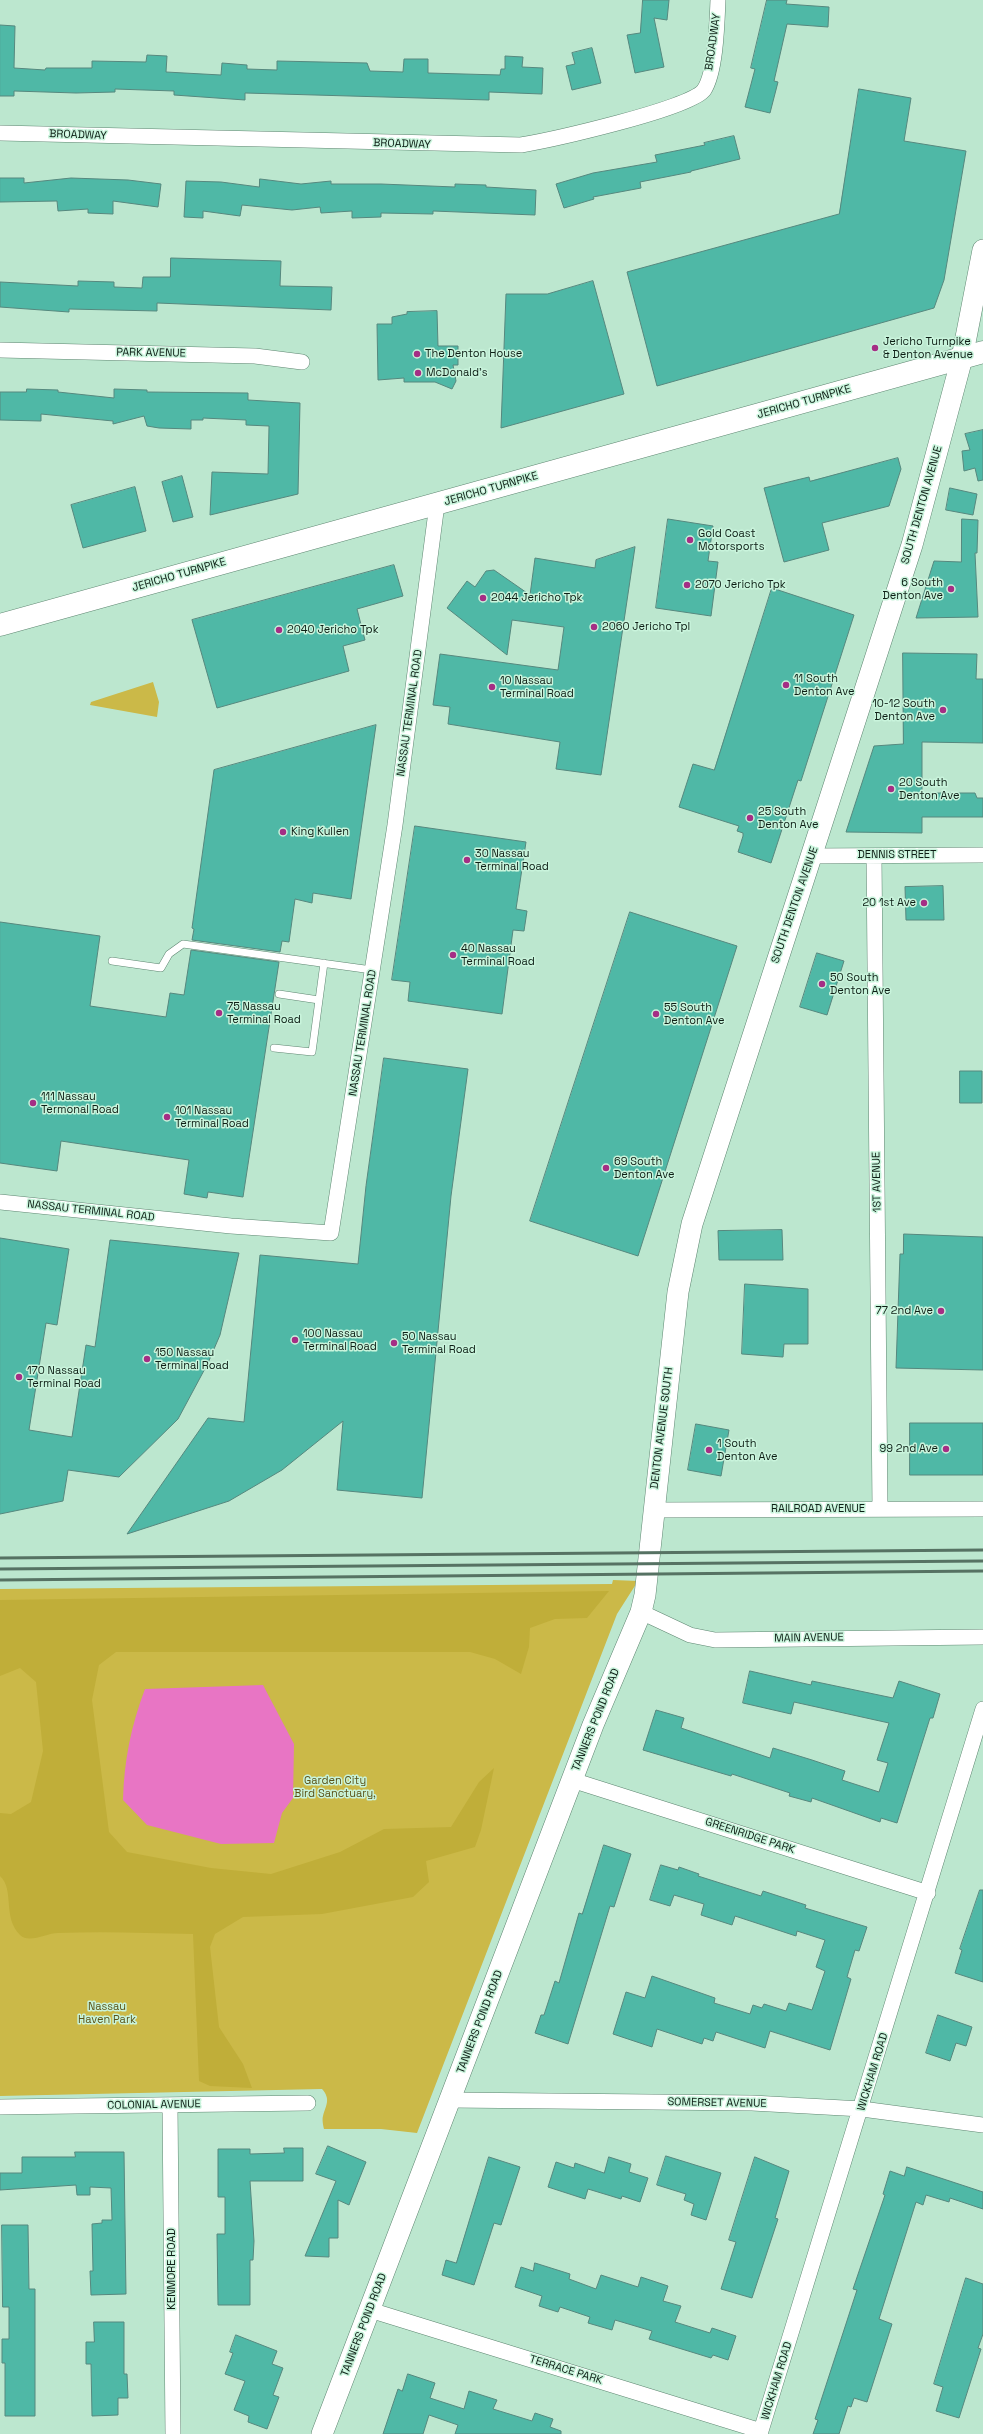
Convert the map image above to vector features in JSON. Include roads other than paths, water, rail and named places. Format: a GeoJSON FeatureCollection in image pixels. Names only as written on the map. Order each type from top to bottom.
{"type":"FeatureCollection","features":[{"type":"Feature","properties":{"kind":"main road","name":"JERICHO TURNPIKE"},"geometry":{"type":"LineString","coordinates":[[0,625],[983,352]]}},
{"type":"Feature","properties":{"kind":"street","name":"BROADWAY"},"geometry":{"type":"LineString","coordinates":[[0,133],[521,145],[567,136],[671,107],[692,99],[704,90],[711,68],[716,33],[718,0]]}},
{"type":"Feature","properties":{"kind":"street","name":"SOUTH DENTON AVENUE"},"geometry":{"type":"LineString","coordinates":[[687,1245],[692,1224],[778,954],[912,545],[962,358],[983,250]]}},
{"type":"Feature","properties":{"kind":"street","name":"PARK AVENUE"},"geometry":{"type":"LineString","coordinates":[[0,350],[254,356],[302,362]]}},
{"type":"Feature","properties":{"kind":"street","name":"NASSAU TERMINAL ROAD"},"geometry":{"type":"LineString","coordinates":[[0,1202],[231,1226],[332,1233],[395,825],[437,504]]}},
{"type":"Feature","properties":{"kind":"street","name":"DENNIS STREET"},"geometry":{"type":"LineString","coordinates":[[811,856],[983,855]]}},
{"type":"Feature","properties":{"kind":"street","name":"1ST AVENUE"},"geometry":{"type":"LineString","coordinates":[[874,856],[880,1509]]}},
{"type":"Feature","properties":{"kind":"street","name":"DENTON AVENUE SOUTH"},"geometry":{"type":"LineString","coordinates":[[641,1612],[645,1595],[653,1510],[680,1277],[687,1245]]}},
{"type":"Feature","properties":{"kind":"street","name":"RAILROAD AVENUE"},"geometry":{"type":"LineString","coordinates":[[653,1510],[983,1509]]}},
{"type":"Feature","properties":{"kind":"street","name":"MAIN AVENUE"},"geometry":{"type":"LineString","coordinates":[[641,1612],[690,1635],[715,1640],[983,1636]]}},
{"type":"Feature","properties":{"kind":"street","name":"TANNERS POND ROAD"},"geometry":{"type":"LineString","coordinates":[[322,2434],[596,1718],[641,1612]]}},
{"type":"Feature","properties":{"kind":"street","name":"WICKHAM ROAD"},"geometry":{"type":"LineString","coordinates":[[761,2432],[862,2109],[983,1709]]}},
{"type":"Feature","properties":{"kind":"street","name":"GREENRIDGE PARK"},"geometry":{"type":"LineString","coordinates":[[572,1780],[928,1893]]}},
{"type":"Feature","properties":{"kind":"street","name":"SOMERSET AVENUE"},"geometry":{"type":"LineString","coordinates":[[450,2100],[752,2104],[862,2109],[983,2124]]}},
{"type":"Feature","properties":{"kind":"street","name":"COLONIAL AVENUE"},"geometry":{"type":"LineString","coordinates":[[0,2107],[308,2103]]}},
{"type":"Feature","properties":{"kind":"street","name":"KENMORE ROAD"},"geometry":{"type":"LineString","coordinates":[[170,2105],[173,2434]]}},
{"type":"Feature","properties":{"kind":"street","name":"TERRACE PARK"},"geometry":{"type":"LineString","coordinates":[[370,2310],[761,2432]]}},
{"type":"Feature","properties":{"kind":"lane"},"geometry":{"type":"LineString","coordinates":[[112,961],[161,968],[169,954],[183,944],[372,970]]}},
{"type":"Feature","properties":{"kind":"lane"},"geometry":{"type":"LineString","coordinates":[[274,1048],[312,1052],[324,963]]}},
{"type":"Feature","properties":{"kind":"lane"},"geometry":{"type":"LineString","coordinates":[[279,994],[319,1000]]}},
{"type":"Feature","properties":{"kind":"railway"},"geometry":{"type":"LineString","coordinates":[[0,1558],[983,1550]]}},
{"type":"Feature","properties":{"kind":"railway"},"geometry":{"type":"LineString","coordinates":[[0,1569],[983,1561]]}},
{"type":"Feature","properties":{"kind":"railway"},"geometry":{"type":"LineString","coordinates":[[0,1580],[983,1571]]}},
{"type":"Feature","properties":{"kind":"place","name":"Jericho Turnpike & Denton Avenue"},"geometry":{"type":"Point","coordinates":[875,348]}},
{"type":"Feature","properties":{"kind":"place","name":"The Denton House"},"geometry":{"type":"Point","coordinates":[417,354]}},
{"type":"Feature","properties":{"kind":"place","name":"McDonald's"},"geometry":{"type":"Point","coordinates":[418,373]}},
{"type":"Feature","properties":{"kind":"place","name":"Gold Coast Motorsports"},"geometry":{"type":"Point","coordinates":[690,540]}},
{"type":"Feature","properties":{"kind":"place","name":"2070 Jericho Tpk"},"geometry":{"type":"Point","coordinates":[687,585]}},
{"type":"Feature","properties":{"kind":"place","name":"6 South Denton Ave"},"geometry":{"type":"Point","coordinates":[951,589]}},
{"type":"Feature","properties":{"kind":"place","name":"2044 Jericho Tpk"},"geometry":{"type":"Point","coordinates":[483,598]}},
{"type":"Feature","properties":{"kind":"place","name":"2060 Jericho Tpl"},"geometry":{"type":"Point","coordinates":[594,627]}},
{"type":"Feature","properties":{"kind":"place","name":"2040 Jericho Tpk"},"geometry":{"type":"Point","coordinates":[279,630]}},
{"type":"Feature","properties":{"kind":"place","name":"11 South Denton Ave"},"geometry":{"type":"Point","coordinates":[786,685]}},
{"type":"Feature","properties":{"kind":"place","name":"10 Nassau Terminal Road"},"geometry":{"type":"Point","coordinates":[492,687]}},
{"type":"Feature","properties":{"kind":"place","name":"10-12 South Denton Ave"},"geometry":{"type":"Point","coordinates":[943,710]}},
{"type":"Feature","properties":{"kind":"place","name":"20 South Denton Ave"},"geometry":{"type":"Point","coordinates":[891,789]}},
{"type":"Feature","properties":{"kind":"place","name":"25 South Denton Ave"},"geometry":{"type":"Point","coordinates":[750,818]}},
{"type":"Feature","properties":{"kind":"place","name":"King Kullen"},"geometry":{"type":"Point","coordinates":[283,832]}},
{"type":"Feature","properties":{"kind":"place","name":"30 Nassau Terminal Road"},"geometry":{"type":"Point","coordinates":[467,860]}},
{"type":"Feature","properties":{"kind":"place","name":"20 1st Ave"},"geometry":{"type":"Point","coordinates":[924,903]}},
{"type":"Feature","properties":{"kind":"place","name":"40 Nassau Terminal Road"},"geometry":{"type":"Point","coordinates":[453,955]}},
{"type":"Feature","properties":{"kind":"place","name":"50 South Denton Ave"},"geometry":{"type":"Point","coordinates":[822,984]}},
{"type":"Feature","properties":{"kind":"place","name":"75 Nassau Terminal Road"},"geometry":{"type":"Point","coordinates":[219,1013]}},
{"type":"Feature","properties":{"kind":"place","name":"55 South Denton Ave"},"geometry":{"type":"Point","coordinates":[656,1014]}},
{"type":"Feature","properties":{"kind":"place","name":"111 Nassau Termonal Road"},"geometry":{"type":"Point","coordinates":[33,1103]}},
{"type":"Feature","properties":{"kind":"place","name":"101 Nassau Terminal Road"},"geometry":{"type":"Point","coordinates":[167,1117]}},
{"type":"Feature","properties":{"kind":"place","name":"69 South Denton Ave"},"geometry":{"type":"Point","coordinates":[606,1168]}},
{"type":"Feature","properties":{"kind":"place","name":"77 2nd Ave"},"geometry":{"type":"Point","coordinates":[941,1311]}},
{"type":"Feature","properties":{"kind":"place","name":"100 Nassau Terminal Road"},"geometry":{"type":"Point","coordinates":[295,1340]}},
{"type":"Feature","properties":{"kind":"place","name":"50 Nassau Terminal Road"},"geometry":{"type":"Point","coordinates":[394,1343]}},
{"type":"Feature","properties":{"kind":"place","name":"150 Nassau Terminal Road"},"geometry":{"type":"Point","coordinates":[147,1359]}},
{"type":"Feature","properties":{"kind":"place","name":"170 Nassau Terminal Road"},"geometry":{"type":"Point","coordinates":[19,1377]}},
{"type":"Feature","properties":{"kind":"place","name":"99 2nd Ave"},"geometry":{"type":"Point","coordinates":[946,1449]}},
{"type":"Feature","properties":{"kind":"place","name":"1 South Denton Ave"},"geometry":{"type":"Point","coordinates":[709,1450]}},
{"type":"Feature","properties":{"kind":"park label","name":"Garden City Bird Sanctuary,"},"geometry":{"type":"Point","coordinates":[335,1787]}},
{"type":"Feature","properties":{"kind":"park label","name":"Nassau Haven Park"},"geometry":{"type":"Point","coordinates":[107,2013]}}]}
